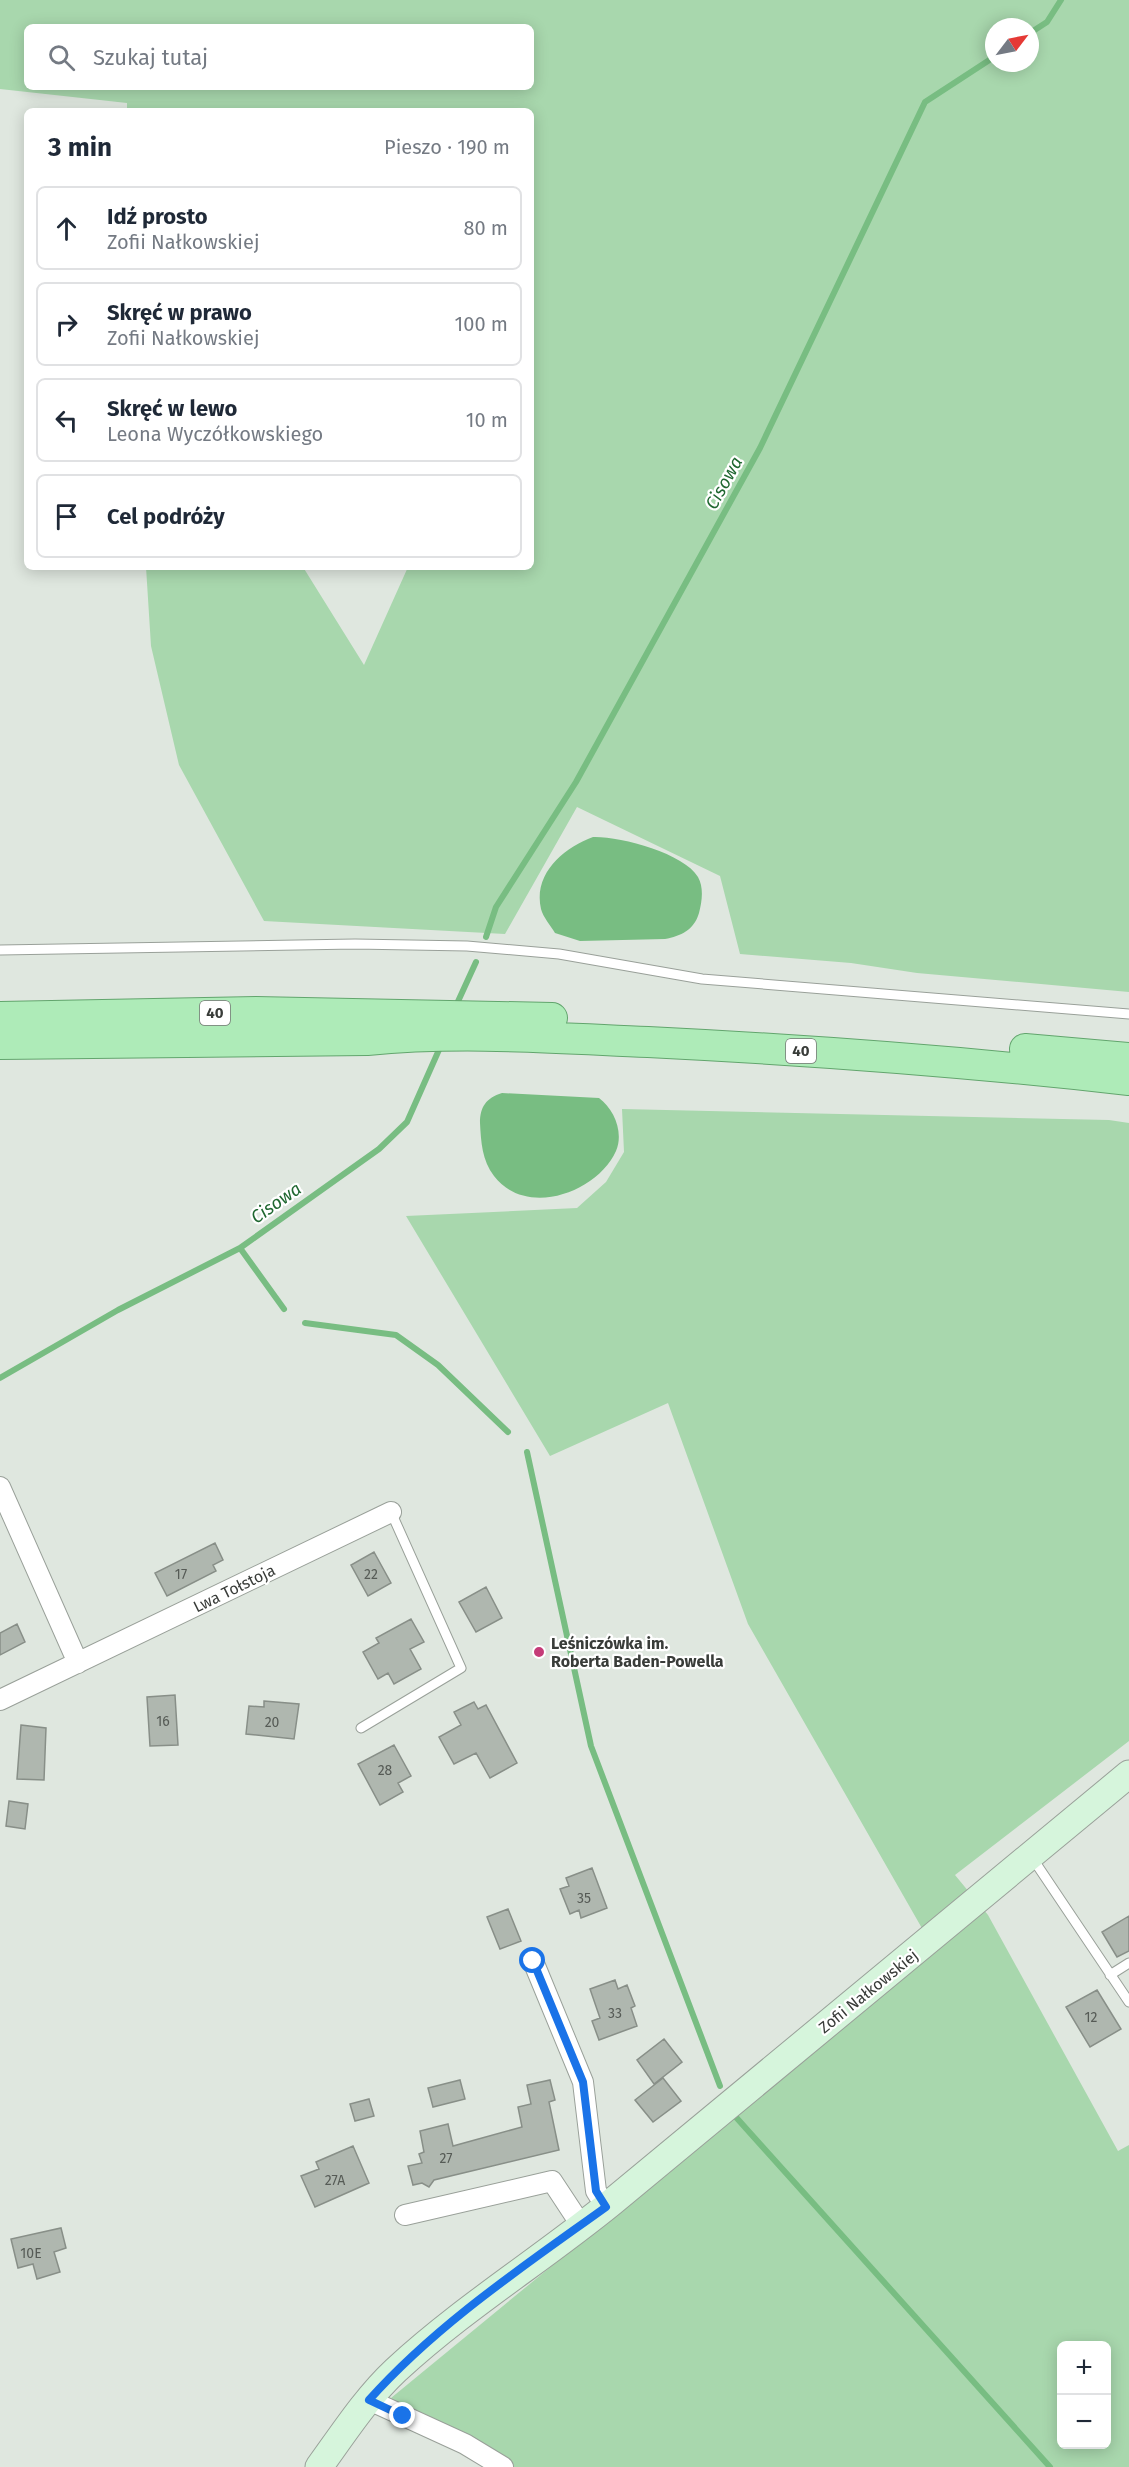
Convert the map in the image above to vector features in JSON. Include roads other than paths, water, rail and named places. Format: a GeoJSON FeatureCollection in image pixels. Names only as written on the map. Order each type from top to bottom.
{"type":"FeatureCollection","features":[{"type":"Feature","properties":{"kind":"main road","name":"40"},"geometry":{"type":"LineString","coordinates":[[0,1017],[256,1012],[427,1025],[797,1030],[1129,1058]]}},
{"type":"Feature","properties":{"kind":"main road","name":"40"},"geometry":{"type":"LineString","coordinates":[[0,1044],[366,1040],[427,1025]]}},
{"type":"Feature","properties":{"kind":"main road","name":"40"},"geometry":{"type":"LineString","coordinates":[[476,1025],[1129,1080]]}},
{"type":"Feature","properties":{"kind":"street"},"geometry":{"type":"LineString","coordinates":[[0,1487],[78,1664]]}},
{"type":"Feature","properties":{"kind":"street","name":"Lwa Tołstoja"},"geometry":{"type":"LineString","coordinates":[[0,1700],[391,1512]]}},
{"type":"Feature","properties":{"kind":"street","name":"Zofii Nałkowskiej"},"geometry":{"type":"LineString","coordinates":[[319,2467],[369,2400],[394,2372],[423,2347],[503,2282],[606,2207],[1129,1774]]}},
{"type":"Feature","properties":{"kind":"street"},"geometry":{"type":"LineString","coordinates":[[533,1961],[583,2082],[596,2191],[606,2207]]}},
{"type":"Feature","properties":{"kind":"street"},"geometry":{"type":"LineString","coordinates":[[405,2216],[552,2181],[581,2224]]}},
{"type":"Feature","properties":{"kind":"street"},"geometry":{"type":"LineString","coordinates":[[369,2400],[465,2444],[503,2467]]}},
{"type":"Feature","properties":{"kind":"lane"},"geometry":{"type":"LineString","coordinates":[[0,950],[355,944],[466,946],[559,954],[702,979],[1129,1014]]}},
{"type":"Feature","properties":{"kind":"lane"},"geometry":{"type":"LineString","coordinates":[[361,1728],[460,1668],[391,1512]]}},
{"type":"Feature","properties":{"kind":"lane"},"geometry":{"type":"LineString","coordinates":[[1031,1857],[1129,2002]]}},
{"type":"Feature","properties":{"kind":"lane"},"geometry":{"type":"LineString","coordinates":[[1110,1975],[1129,1963]]}},
{"type":"Feature","properties":{"kind":"waterway","name":"Cisowa"},"geometry":{"type":"LineString","coordinates":[[1039,27],[1047,22],[1061,0]]}},
{"type":"Feature","properties":{"kind":"waterway","name":"Cisowa"},"geometry":{"type":"LineString","coordinates":[[486,937],[496,907],[576,782],[760,448],[925,102],[985,63]]}},
{"type":"Feature","properties":{"kind":"waterway","name":"Cisowa"},"geometry":{"type":"LineString","coordinates":[[455,1008],[476,962]]}},
{"type":"Feature","properties":{"kind":"waterway","name":"Cisowa"},"geometry":{"type":"LineString","coordinates":[[0,1378],[118,1310],[240,1248],[379,1149],[407,1122],[442,1043]]}},
{"type":"Feature","properties":{"kind":"waterway"},"geometry":{"type":"LineString","coordinates":[[240,1248],[284,1309]]}},
{"type":"Feature","properties":{"kind":"waterway"},"geometry":{"type":"LineString","coordinates":[[305,1323],[396,1335],[438,1365],[508,1432]]}},
{"type":"Feature","properties":{"kind":"waterway"},"geometry":{"type":"LineString","coordinates":[[527,1452],[591,1746],[720,2086]]}},
{"type":"Feature","properties":{"kind":"waterway"},"geometry":{"type":"LineString","coordinates":[[734,2115],[1050,2467]]}},
{"type":"Feature","properties":{"kind":"place","name":"Leśniczówka im. Roberta Baden-Powella"},"geometry":{"type":"Point","coordinates":[539,1652]}}]}
